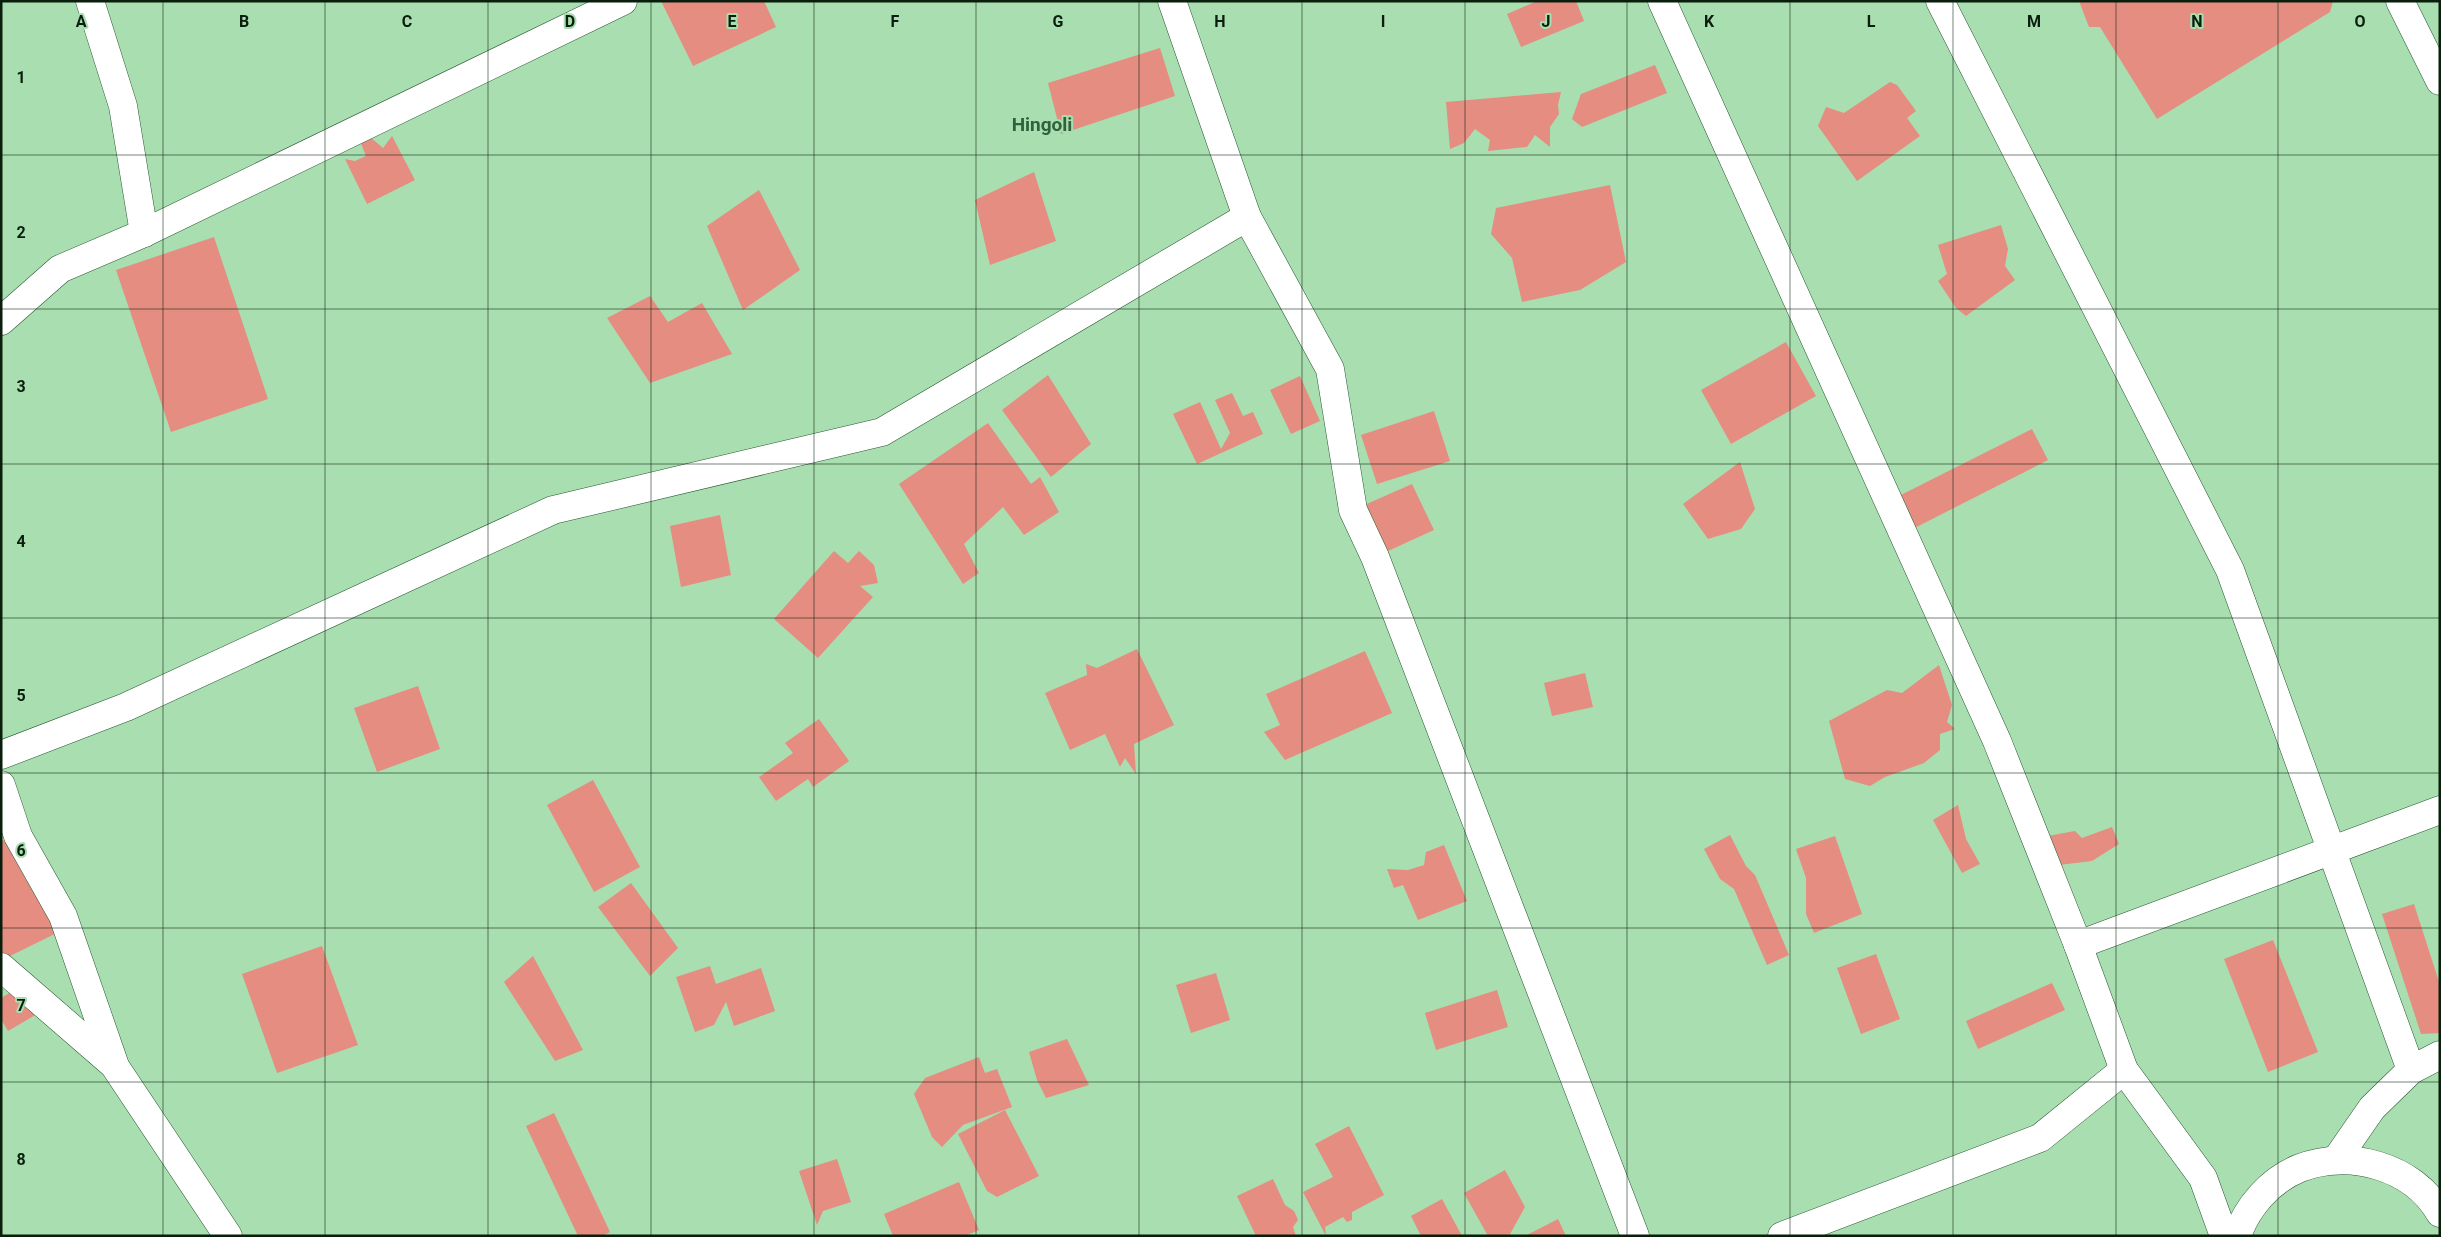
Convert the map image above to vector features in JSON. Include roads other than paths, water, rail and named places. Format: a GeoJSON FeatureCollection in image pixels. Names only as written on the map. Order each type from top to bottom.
{"type":"FeatureCollection","features":[{"type":"Feature","properties":{"kind":"street"},"geometry":{"type":"LineString","coordinates":[[90,1],[124,106],[144,233]]}},
{"type":"Feature","properties":{"kind":"street"},"geometry":{"type":"LineString","coordinates":[[1,321],[60,269],[144,233],[623,1]]}},
{"type":"Feature","properties":{"kind":"street"},"geometry":{"type":"LineString","coordinates":[[1172,1],[1247,217],[1330,369],[1353,510],[1378,566],[1635,1236]]}},
{"type":"Feature","properties":{"kind":"street"},"geometry":{"type":"LineString","coordinates":[[1662,1],[1997,741],[2078,945],[2124,1070],[2203,1178],[2224,1236]]}},
{"type":"Feature","properties":{"kind":"street"},"geometry":{"type":"LineString","coordinates":[[1940,1],[2230,570],[2330,851],[2411,1070]]}},
{"type":"Feature","properties":{"kind":"street"},"geometry":{"type":"LineString","coordinates":[[2400,1],[2440,81]]}},
{"type":"Feature","properties":{"kind":"street"},"geometry":{"type":"LineString","coordinates":[[1,755],[126,707],[552,510],[882,432],[1247,217]]}},
{"type":"Feature","properties":{"kind":"street"},"geometry":{"type":"LineString","coordinates":[[1,785],[18,836],[63,916],[114,1065],[228,1236]]}},
{"type":"Feature","properties":{"kind":"street"},"geometry":{"type":"LineString","coordinates":[[2078,945],[2440,810]]}},
{"type":"Feature","properties":{"kind":"street"},"geometry":{"type":"LineString","coordinates":[[1,967],[114,1065]]}},
{"type":"Feature","properties":{"kind":"street"},"geometry":{"type":"LineString","coordinates":[[2336,1160],[2372,1108],[2411,1070],[2440,1055]]}},
{"type":"Feature","properties":{"kind":"street"},"geometry":{"type":"LineString","coordinates":[[1782,1236],[2040,1138],[2124,1070]]}},
{"type":"Feature","properties":{"kind":"street"},"geometry":{"type":"LineString","coordinates":[[2237,1236],[2243,1218],[2267,1188],[2299,1168],[2336,1160],[2372,1163],[2406,1178],[2434,1203],[2440,1213]]}},
{"type":"Feature","properties":{"kind":"district","name":"Hingoli"},"geometry":{"type":"Point","coordinates":[1042,124]}}]}
